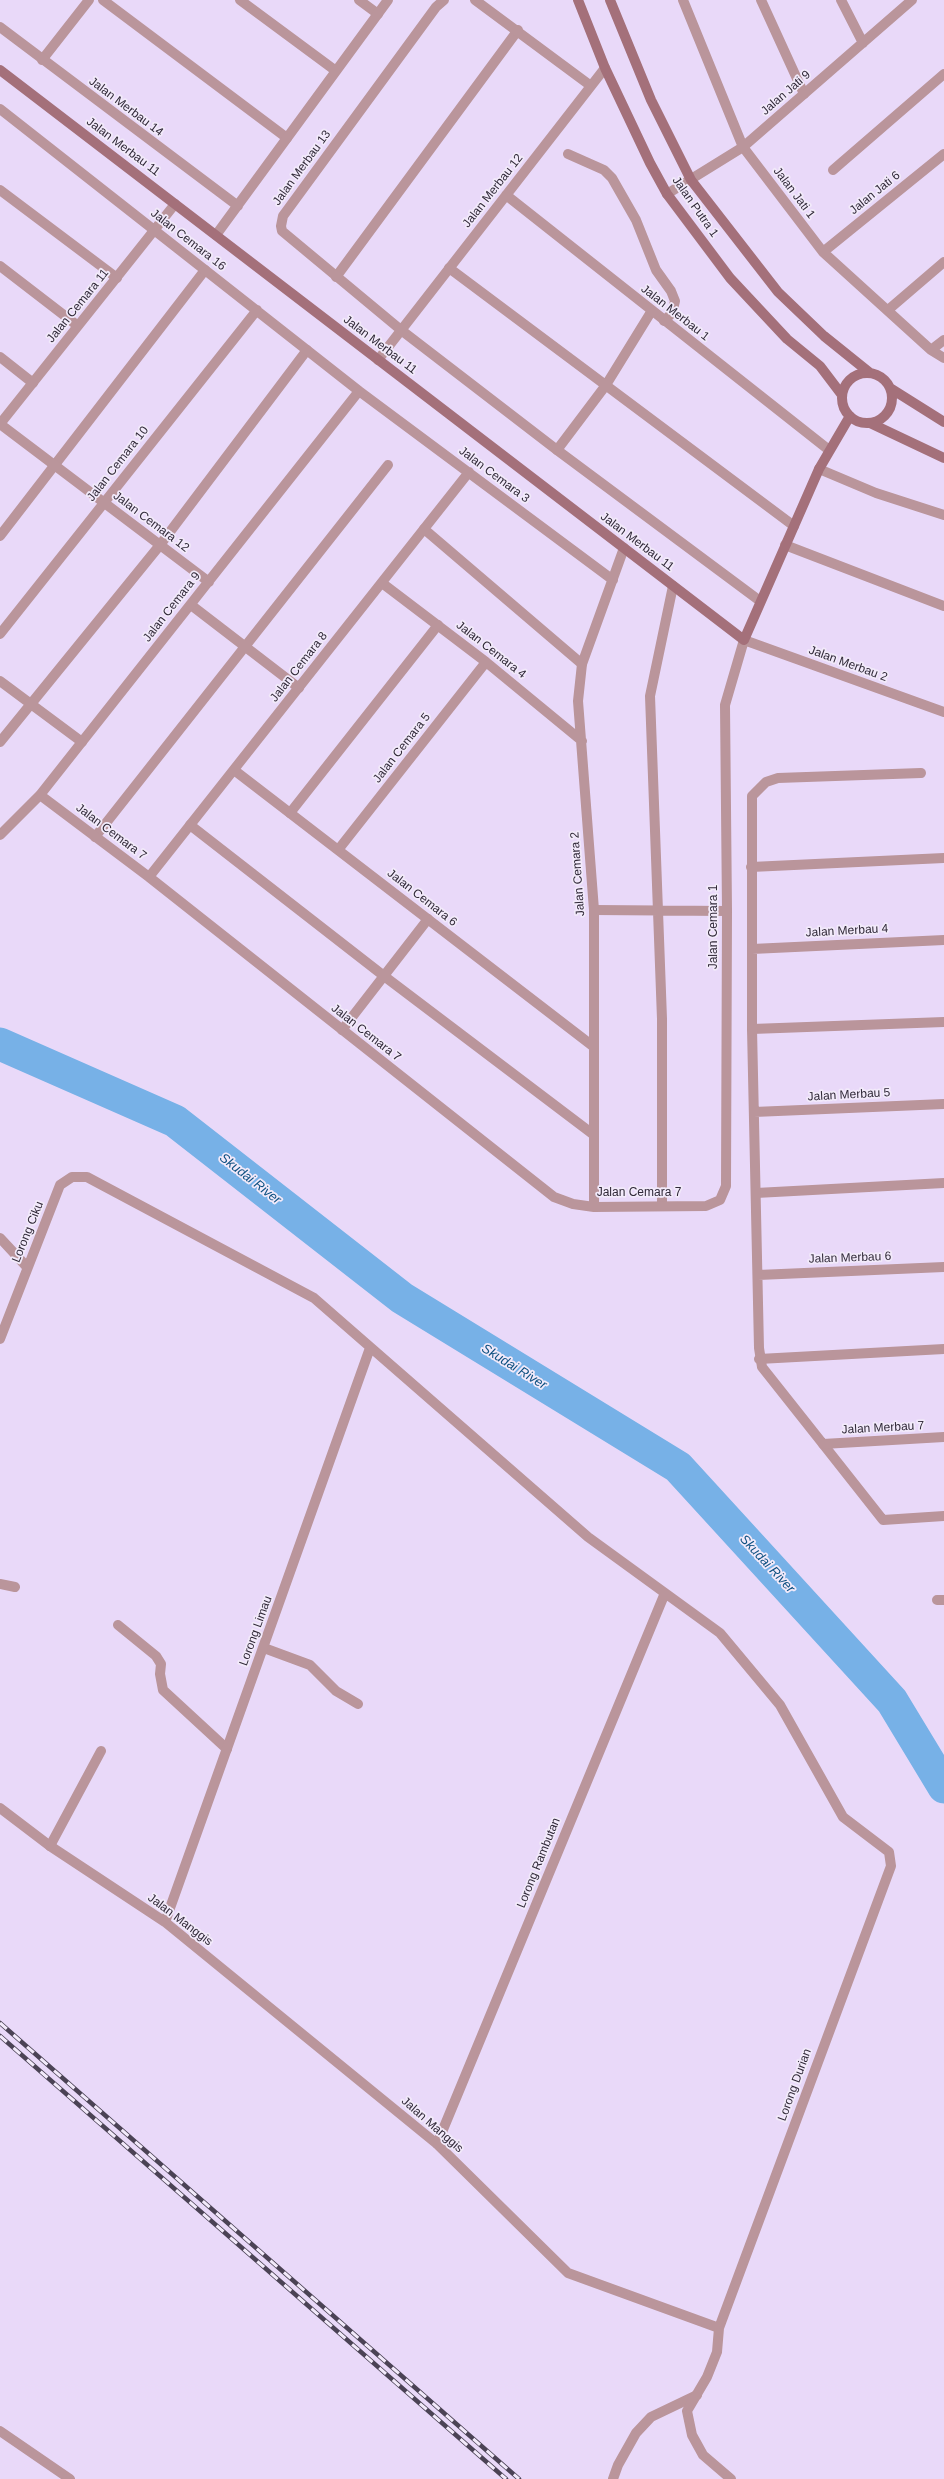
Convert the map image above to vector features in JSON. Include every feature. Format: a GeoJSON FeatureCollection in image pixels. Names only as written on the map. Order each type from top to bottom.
{"type":"FeatureCollection","features":[{"type":"Feature","properties":{"kind":"main road","name":"Jalan Putra 1"},"geometry":{"type":"LineString","coordinates":[[578,0],[605,68],[668,194],[730,278],[787,339],[820,366],[842,395]]}},
{"type":"Feature","properties":{"kind":"main road","name":"Jalan Putra 1"},"geometry":{"type":"LineString","coordinates":[[610,0],[652,100],[691,180],[778,292],[829,341],[870,373]]}},
{"type":"Feature","properties":{"kind":"main road","name":"Jalan Merbau 11"},"geometry":{"type":"LineString","coordinates":[[0,70],[744,640]]}},
{"type":"Feature","properties":{"kind":"main road"},"geometry":{"type":"LineString","coordinates":[[870,423],[884,417],[888,411],[892,396],[886,380],[870,373],[854,376],[844,387],[842,402],[850,416],[856,420],[870,423],[944,458]]}},
{"type":"Feature","properties":{"kind":"main road"},"geometry":{"type":"LineString","coordinates":[[890,388],[908,401],[944,422]]}},
{"type":"Feature","properties":{"kind":"main road"},"geometry":{"type":"LineString","coordinates":[[744,640],[784,545],[819,469],[850,416]]}},
{"type":"Feature","properties":{"kind":"street"},"geometry":{"type":"LineString","coordinates":[[42,60],[89,0]]}},
{"type":"Feature","properties":{"kind":"street"},"geometry":{"type":"LineString","coordinates":[[103,0],[287,138]]}},
{"type":"Feature","properties":{"kind":"street"},"geometry":{"type":"LineString","coordinates":[[240,0],[336,71]]}},
{"type":"Feature","properties":{"kind":"street"},"geometry":{"type":"LineString","coordinates":[[359,0],[378,14]]}},
{"type":"Feature","properties":{"kind":"street"},"geometry":{"type":"LineString","coordinates":[[216,235],[388,0]]}},
{"type":"Feature","properties":{"kind":"street","name":"Jalan Merbau 13"},"geometry":{"type":"LineString","coordinates":[[444,0],[436,7],[281,221],[280,226],[285,235],[402,330],[558,450],[760,601]]}},
{"type":"Feature","properties":{"kind":"street"},"geometry":{"type":"LineString","coordinates":[[475,0],[518,30],[591,86]]}},
{"type":"Feature","properties":{"kind":"street","name":"Jalan Jati 1"},"geometry":{"type":"LineString","coordinates":[[683,0],[743,147],[823,252],[931,350],[944,358]]}},
{"type":"Feature","properties":{"kind":"street"},"geometry":{"type":"LineString","coordinates":[[761,0],[804,94]]}},
{"type":"Feature","properties":{"kind":"street"},"geometry":{"type":"LineString","coordinates":[[841,0],[863,43]]}},
{"type":"Feature","properties":{"kind":"street","name":"Jalan Jati 9"},"geometry":{"type":"LineString","coordinates":[[668,194],[743,147],[911,0]]}},
{"type":"Feature","properties":{"kind":"street","name":"Jalan Merbau 14"},"geometry":{"type":"LineString","coordinates":[[0,27],[238,206]]}},
{"type":"Feature","properties":{"kind":"street"},"geometry":{"type":"LineString","coordinates":[[336,277],[518,30]]}},
{"type":"Feature","properties":{"kind":"street","name":"Jalan Merbau 12"},"geometry":{"type":"LineString","coordinates":[[378,360],[605,68]]}},
{"type":"Feature","properties":{"kind":"street"},"geometry":{"type":"LineString","coordinates":[[833,170],[944,74]]}},
{"type":"Feature","properties":{"kind":"street","name":"Jalan Cemara 16"},"geometry":{"type":"LineString","coordinates":[[0,109],[359,391]]}},
{"type":"Feature","properties":{"kind":"street"},"geometry":{"type":"LineString","coordinates":[[568,154],[604,170],[612,178],[636,220],[656,270],[671,291],[675,301],[672,313],[664,321]]}},
{"type":"Feature","properties":{"kind":"street","name":"Jalan Jati 6"},"geometry":{"type":"LineString","coordinates":[[823,252],[944,154]]}},
{"type":"Feature","properties":{"kind":"street"},"geometry":{"type":"LineString","coordinates":[[0,190],[117,278]]}},
{"type":"Feature","properties":{"kind":"street","name":"Jalan Merbau 1"},"geometry":{"type":"LineString","coordinates":[[506,195],[652,312],[829,450]]}},
{"type":"Feature","properties":{"kind":"street","name":"Jalan Cemara 11"},"geometry":{"type":"LineString","coordinates":[[0,424],[175,204]]}},
{"type":"Feature","properties":{"kind":"street"},"geometry":{"type":"LineString","coordinates":[[888,310],[944,262]]}},
{"type":"Feature","properties":{"kind":"street"},"geometry":{"type":"LineString","coordinates":[[0,266],[78,326]]}},
{"type":"Feature","properties":{"kind":"street"},"geometry":{"type":"LineString","coordinates":[[449,268],[794,526]]}},
{"type":"Feature","properties":{"kind":"street"},"geometry":{"type":"LineString","coordinates":[[0,536],[205,270]]}},
{"type":"Feature","properties":{"kind":"street","name":"Jalan Cemara 10"},"geometry":{"type":"LineString","coordinates":[[0,634],[257,310]]}},
{"type":"Feature","properties":{"kind":"street"},"geometry":{"type":"LineString","coordinates":[[558,450],[606,385],[652,312]]}},
{"type":"Feature","properties":{"kind":"street"},"geometry":{"type":"LineString","coordinates":[[931,350],[944,340]]}},
{"type":"Feature","properties":{"kind":"street"},"geometry":{"type":"LineString","coordinates":[[0,742],[160,545],[307,350]]}},
{"type":"Feature","properties":{"kind":"street"},"geometry":{"type":"LineString","coordinates":[[0,357],[33,383]]}},
{"type":"Feature","properties":{"kind":"street","name":"Jalan Cemara 3"},"geometry":{"type":"LineString","coordinates":[[359,391],[613,580]]}},
{"type":"Feature","properties":{"kind":"street","name":"Jalan Cemara 9"},"geometry":{"type":"LineString","coordinates":[[0,835],[40,795],[359,391]]}},
{"type":"Feature","properties":{"kind":"street","name":"Jalan Cemara 12"},"geometry":{"type":"LineString","coordinates":[[0,424],[209,582]]}},
{"type":"Feature","properties":{"kind":"street"},"geometry":{"type":"LineString","coordinates":[[95,836],[388,465]]}},
{"type":"Feature","properties":{"kind":"street"},"geometry":{"type":"LineString","coordinates":[[819,469],[876,493],[944,515]]}},
{"type":"Feature","properties":{"kind":"street","name":"Jalan Cemara 8"},"geometry":{"type":"LineString","coordinates":[[149,877],[469,472]]}},
{"type":"Feature","properties":{"kind":"street"},"geometry":{"type":"LineString","coordinates":[[424,530],[582,664]]}},
{"type":"Feature","properties":{"kind":"street"},"geometry":{"type":"LineString","coordinates":[[784,545],[944,606]]}},
{"type":"Feature","properties":{"kind":"street","name":"Jalan Cemara 2"},"geometry":{"type":"LineString","coordinates":[[594,1207],[594,910],[578,701],[582,664],[624,548]]}},
{"type":"Feature","properties":{"kind":"street","name":"Jalan Cemara 4"},"geometry":{"type":"LineString","coordinates":[[382,583],[486,662],[582,741]]}},
{"type":"Feature","properties":{"kind":"street"},"geometry":{"type":"LineString","coordinates":[[662,1206],[659,910],[650,696],[673,586]]}},
{"type":"Feature","properties":{"kind":"street"},"geometry":{"type":"LineString","coordinates":[[191,605],[299,688]]}},
{"type":"Feature","properties":{"kind":"street"},"geometry":{"type":"LineString","coordinates":[[290,813],[438,625]]}},
{"type":"Feature","properties":{"kind":"street","name":"Jalan Merbau 2"},"geometry":{"type":"LineString","coordinates":[[744,640],[944,712]]}},
{"type":"Feature","properties":{"kind":"street","name":"Jalan Cemara 1"},"geometry":{"type":"LineString","coordinates":[[706,1206],[720,1200],[726,1186],[727,911],[725,705],[744,640]]}},
{"type":"Feature","properties":{"kind":"street","name":"Jalan Cemara 5"},"geometry":{"type":"LineString","coordinates":[[338,850],[486,662]]}},
{"type":"Feature","properties":{"kind":"street"},"geometry":{"type":"LineString","coordinates":[[0,681],[82,742]]}},
{"type":"Feature","properties":{"kind":"street","name":"Jalan Cemara 6"},"geometry":{"type":"LineString","coordinates":[[234,770],[594,1047]]}},
{"type":"Feature","properties":{"kind":"street"},"geometry":{"type":"LineString","coordinates":[[920,773],[778,778],[766,782],[752,796],[752,1029],[759,1359],[762,1367],[883,1520],[944,1516]]}},
{"type":"Feature","properties":{"kind":"street","name":"Jalan Cemara 7"},"geometry":{"type":"LineString","coordinates":[[40,795],[149,877],[554,1197],[573,1204],[594,1207],[706,1206]]}},
{"type":"Feature","properties":{"kind":"street"},"geometry":{"type":"LineString","coordinates":[[190,825],[384,976],[594,1135]]}},
{"type":"Feature","properties":{"kind":"street"},"geometry":{"type":"LineString","coordinates":[[751,867],[944,858]]}},
{"type":"Feature","properties":{"kind":"street"},"geometry":{"type":"LineString","coordinates":[[594,910],[727,911]]}},
{"type":"Feature","properties":{"kind":"street"},"geometry":{"type":"LineString","coordinates":[[342,1030],[428,919]]}},
{"type":"Feature","properties":{"kind":"street","name":"Jalan Merbau 4"},"geometry":{"type":"LineString","coordinates":[[752,949],[944,940]]}},
{"type":"Feature","properties":{"kind":"street"},"geometry":{"type":"LineString","coordinates":[[752,1029],[944,1022]]}},
{"type":"Feature","properties":{"kind":"street","name":"Jalan Merbau 5"},"geometry":{"type":"LineString","coordinates":[[754,1112],[944,1104]]}},
{"type":"Feature","properties":{"kind":"street","name":"Lorong Ciku"},"geometry":{"type":"LineString","coordinates":[[0,1339],[60,1185],[72,1177],[87,1177],[314,1298],[370,1348]]}},
{"type":"Feature","properties":{"kind":"street"},"geometry":{"type":"LineString","coordinates":[[756,1193],[944,1183]]}},
{"type":"Feature","properties":{"kind":"street"},"geometry":{"type":"LineString","coordinates":[[0,1238],[27,1267]]}},
{"type":"Feature","properties":{"kind":"street","name":"Jalan Merbau 6"},"geometry":{"type":"LineString","coordinates":[[758,1274],[944,1266]]}},
{"type":"Feature","properties":{"kind":"street"},"geometry":{"type":"LineString","coordinates":[[370,1348],[588,1537],[665,1593]]}},
{"type":"Feature","properties":{"kind":"street","name":"Lorong Limau"},"geometry":{"type":"LineString","coordinates":[[165,1922],[370,1348]]}},
{"type":"Feature","properties":{"kind":"street"},"geometry":{"type":"LineString","coordinates":[[759,1359],[944,1349]]}},
{"type":"Feature","properties":{"kind":"street","name":"Jalan Merbau 7"},"geometry":{"type":"LineString","coordinates":[[823,1444],[944,1437]]}},
{"type":"Feature","properties":{"kind":"street"},"geometry":{"type":"LineString","coordinates":[[0,1584],[15,1587]]}},
{"type":"Feature","properties":{"kind":"street","name":"Lorong Durian"},"geometry":{"type":"LineString","coordinates":[[665,1593],[720,1633],[780,1705],[842,1817],[888,1852],[891,1866],[719,2328]]}},
{"type":"Feature","properties":{"kind":"street","name":"Lorong Rambutan"},"geometry":{"type":"LineString","coordinates":[[437,2144],[665,1593]]}},
{"type":"Feature","properties":{"kind":"street"},"geometry":{"type":"LineString","coordinates":[[118,1624],[156,1656],[161,1664],[160,1674],[163,1690],[227,1749]]}},
{"type":"Feature","properties":{"kind":"street"},"geometry":{"type":"LineString","coordinates":[[264,1648],[310,1665],[336,1691],[358,1704]]}},
{"type":"Feature","properties":{"kind":"street"},"geometry":{"type":"LineString","coordinates":[[50,1846],[101,1751]]}},
{"type":"Feature","properties":{"kind":"street","name":"Jalan Manggis"},"geometry":{"type":"LineString","coordinates":[[0,1808],[50,1846],[165,1922],[437,2144],[568,2273],[719,2328]]}},
{"type":"Feature","properties":{"kind":"street"},"geometry":{"type":"LineString","coordinates":[[719,2328],[717,2352],[707,2377],[687,2411],[692,2435],[703,2455],[731,2479]]}},
{"type":"Feature","properties":{"kind":"street"},"geometry":{"type":"LineString","coordinates":[[613,2479],[618,2465],[636,2433],[651,2417],[696,2395]]}},
{"type":"Feature","properties":{"kind":"street"},"geometry":{"type":"LineString","coordinates":[[0,2431],[70,2479]]}},
{"type":"Feature","properties":{"kind":"waterway","name":"Skudai River"},"geometry":{"type":"LineString","coordinates":[[0,1044],[175,1121],[402,1298],[678,1467],[892,1701],[944,1787]]}},
{"type":"Feature","properties":{"kind":"railway"},"geometry":{"type":"LineString","coordinates":[[0,2023],[519,2479]]}},
{"type":"Feature","properties":{"kind":"railway"},"geometry":{"type":"LineString","coordinates":[[0,2036],[506,2479]]}}]}
